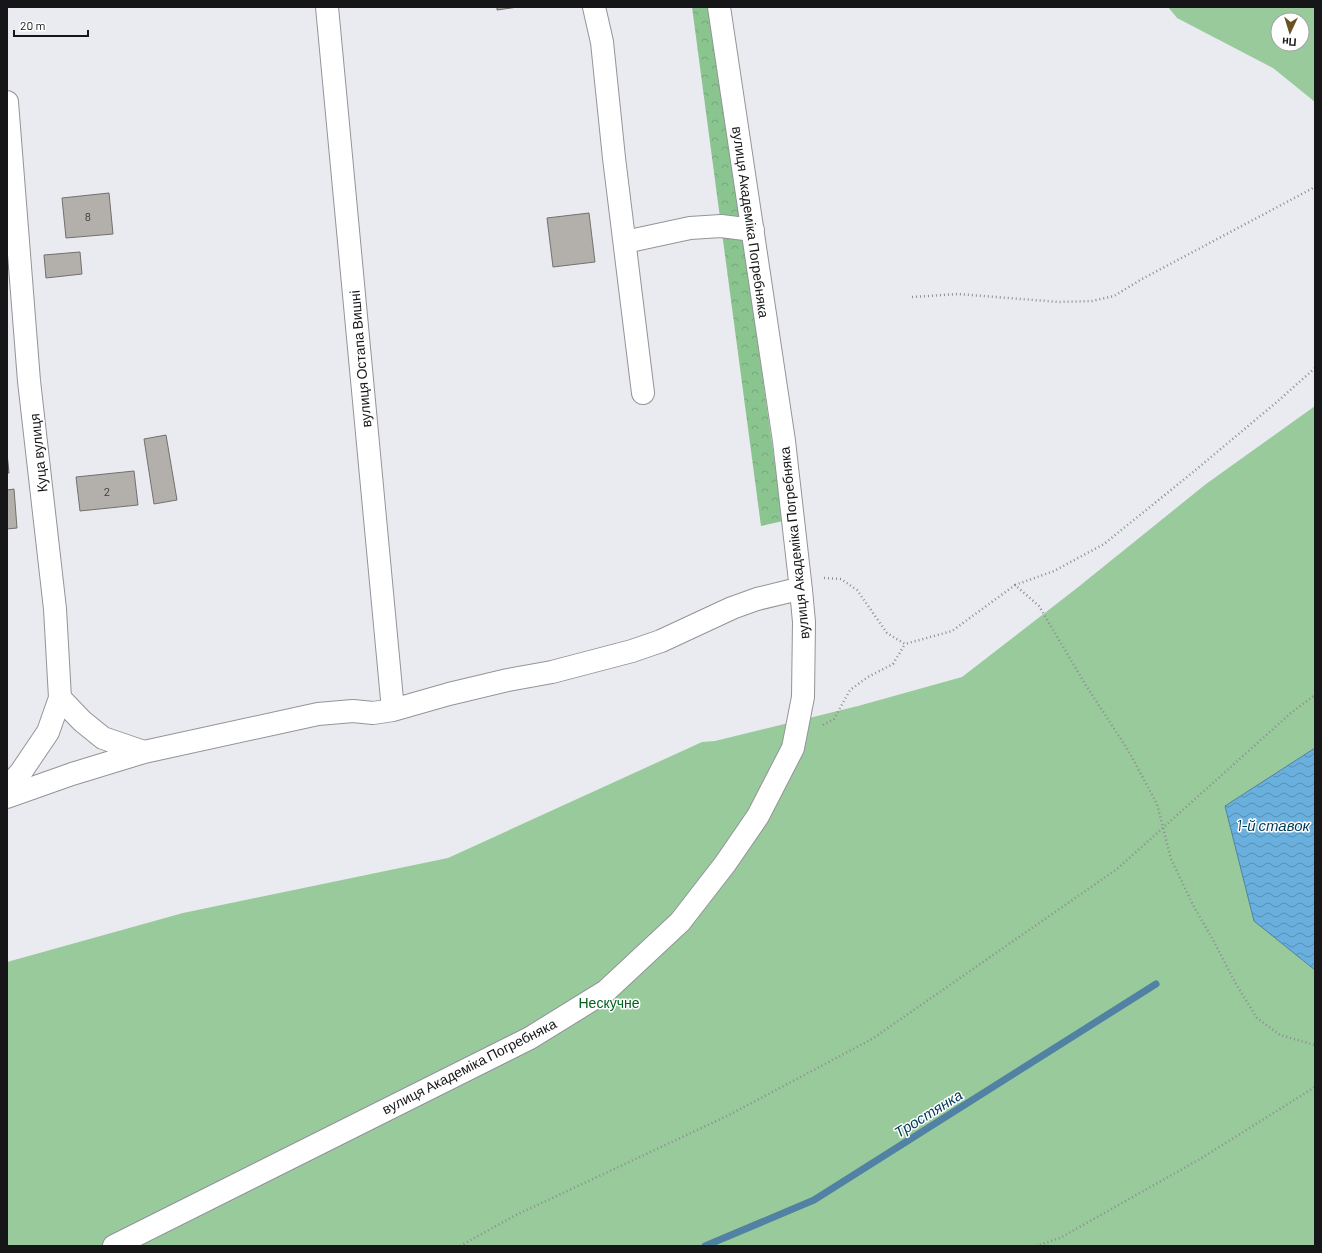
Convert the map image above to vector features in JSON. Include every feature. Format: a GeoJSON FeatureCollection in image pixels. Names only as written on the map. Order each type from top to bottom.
{"type":"FeatureCollection","features":[{"type":"Feature","properties":{"kind":"street","name":"вулиця Остапа Вишні"},"geometry":{"type":"LineString","coordinates":[[327,7],[393,710]]}},
{"type":"Feature","properties":{"kind":"street"},"geometry":{"type":"LineString","coordinates":[[594,7],[602,42],[614,158],[643,394]]}},
{"type":"Feature","properties":{"kind":"street","name":"вулиця Академіка Погребняка"},"geometry":{"type":"LineString","coordinates":[[114,1246],[530,1038],[606,991],[680,922],[725,864],[758,816],[793,748],[803,697],[804,622],[801,590],[784,441],[719,7]]}},
{"type":"Feature","properties":{"kind":"street","name":"Куца вулиця"},"geometry":{"type":"LineString","coordinates":[[7,102],[30,381],[55,609],[60,698],[48,732],[21,772],[7,788]]}},
{"type":"Feature","properties":{"kind":"street"},"geometry":{"type":"LineString","coordinates":[[625,242],[690,228],[721,226],[753,230]]}},
{"type":"Feature","properties":{"kind":"street"},"geometry":{"type":"LineString","coordinates":[[7,797],[144,752],[318,714],[353,711],[373,713],[393,710],[448,694],[508,680],[552,672],[632,651],[662,641],[732,608],[757,599],[790,591],[801,590]]}},
{"type":"Feature","properties":{"kind":"street"},"geometry":{"type":"LineString","coordinates":[[60,698],[82,721],[103,738],[144,752]]}},
{"type":"Feature","properties":{"kind":"path"},"geometry":{"type":"LineString","coordinates":[[912,298],[958,294],[1060,302],[1092,300],[1114,296],[1142,279],[1315,187]]}},
{"type":"Feature","properties":{"kind":"path"},"geometry":{"type":"LineString","coordinates":[[794,739],[834,719],[850,690],[868,677],[893,664],[905,644],[952,631],[1015,585],[1054,571],[1104,544],[1192,473],[1315,368]]}},
{"type":"Feature","properties":{"kind":"path"},"geometry":{"type":"LineString","coordinates":[[801,590],[823,578],[841,579],[857,590],[887,633],[905,644]]}},
{"type":"Feature","properties":{"kind":"path"},"geometry":{"type":"LineString","coordinates":[[1015,585],[1039,606],[1085,684],[1128,750],[1157,804],[1170,858],[1194,907],[1236,984],[1257,1018],[1280,1035],[1315,1045]]}},
{"type":"Feature","properties":{"kind":"path"},"geometry":{"type":"LineString","coordinates":[[460,1246],[514,1216],[727,1116],[872,1039],[1117,869],[1292,712],[1315,695]]}},
{"type":"Feature","properties":{"kind":"path"},"geometry":{"type":"LineString","coordinates":[[1036,1246],[1060,1238],[1200,1160],[1315,1087]]}},
{"type":"Feature","properties":{"kind":"green space"},"geometry":{"type":"Polygon","coordinates":[[[692,7],[710,7],[783,521],[761,526],[692,7]]]}},
{"type":"Feature","properties":{"kind":"green space"},"geometry":{"type":"Polygon","coordinates":[[[1168,7],[1315,7],[1315,102],[1273,68],[1177,18],[1168,7]]]}},
{"type":"Feature","properties":{"kind":"green space","name":"Нескучне"},"geometry":{"type":"Polygon","coordinates":[[[1315,406],[1315,1246],[7,1246],[7,962],[183,913],[448,858],[702,742],[715,741],[858,706],[962,677],[1077,588],[1206,484],[1315,406]]]}},
{"type":"Feature","properties":{"kind":"water","name":"1-й ставок"},"geometry":{"type":"Polygon","coordinates":[[[1315,748],[1315,970],[1254,921],[1225,806],[1315,748]]]}},
{"type":"Feature","properties":{"kind":"building"},"geometry":{"type":"Polygon","coordinates":[[[497,7],[518,7],[497,10],[497,7]]]}},
{"type":"Feature","properties":{"kind":"building"},"geometry":{"type":"Polygon","coordinates":[[[109,193],[113,234],[66,238],[62,198],[109,193]]]}},
{"type":"Feature","properties":{"kind":"building"},"geometry":{"type":"Polygon","coordinates":[[[589,213],[595,262],[553,267],[547,218],[589,213]]]}},
{"type":"Feature","properties":{"kind":"building"},"geometry":{"type":"Polygon","coordinates":[[[80,252],[82,274],[46,278],[44,255],[80,252]]]}},
{"type":"Feature","properties":{"kind":"building"},"geometry":{"type":"Polygon","coordinates":[[[166,435],[177,500],[154,504],[144,439],[166,435]]]}},
{"type":"Feature","properties":{"kind":"building"},"geometry":{"type":"Polygon","coordinates":[[[7,453],[9,473],[7,473],[7,453]]]}},
{"type":"Feature","properties":{"kind":"building"},"geometry":{"type":"Polygon","coordinates":[[[134,471],[138,505],[80,511],[76,477],[134,471]]]}},
{"type":"Feature","properties":{"kind":"building"},"geometry":{"type":"Polygon","coordinates":[[[14,489],[17,528],[7,529],[7,490],[14,489]]]}},
{"type":"Feature","properties":{"kind":"waterway","name":"Тростянка"},"geometry":{"type":"LineString","coordinates":[[705,1246],[814,1200],[1156,984]]}}]}
